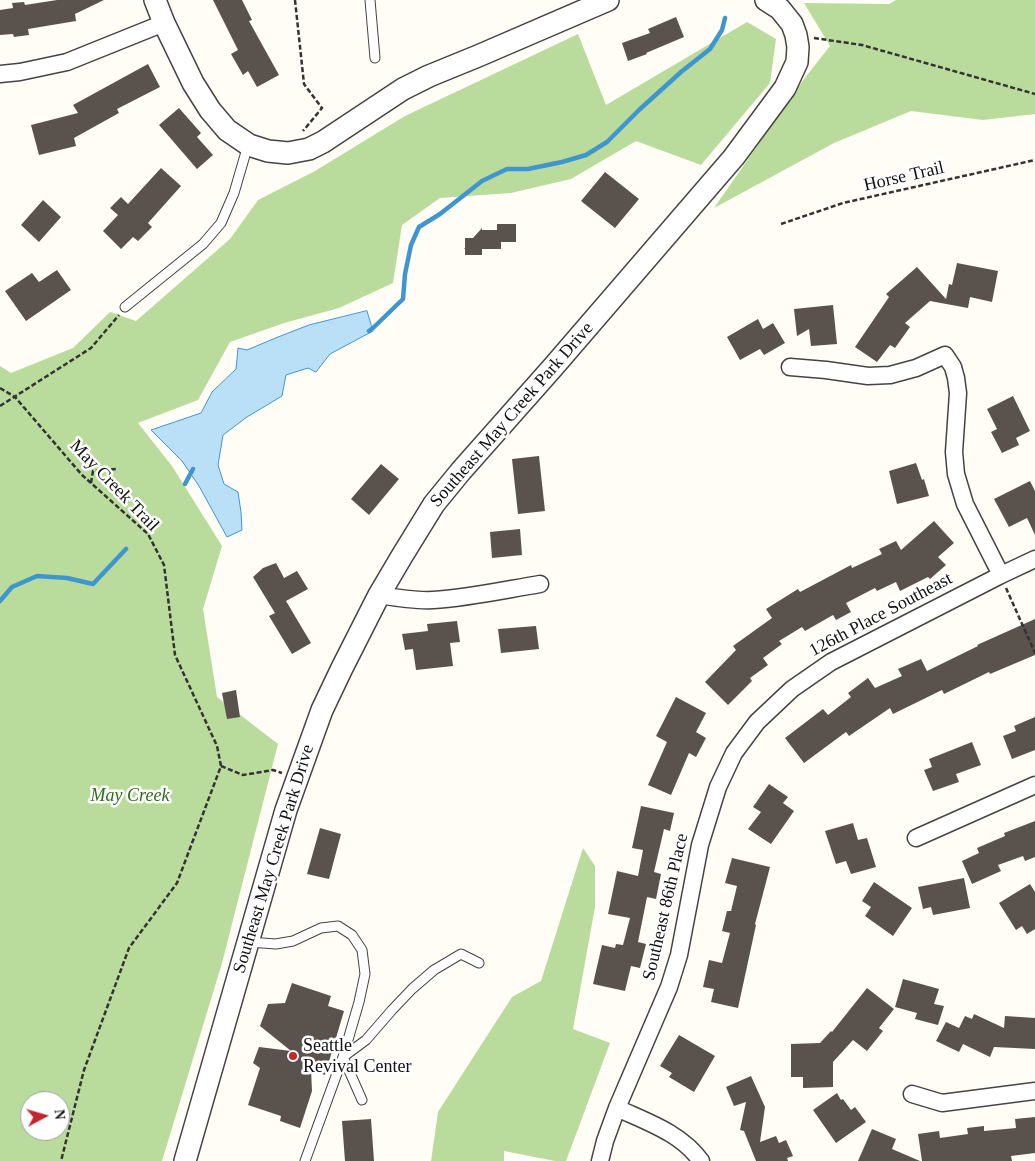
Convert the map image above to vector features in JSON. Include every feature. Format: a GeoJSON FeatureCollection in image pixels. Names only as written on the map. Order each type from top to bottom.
{"type":"FeatureCollection","features":[{"type":"Feature","properties":{"kind":"street"},"geometry":{"type":"LineString","coordinates":[[155,0],[164,23],[193,82],[210,110],[227,130],[248,145],[268,151],[288,153],[308,149],[323,142],[403,89],[429,76],[608,0]]}},
{"type":"Feature","properties":{"kind":"street","name":"Southeast May Creek Park Drive"},"geometry":{"type":"LineString","coordinates":[[185,1161],[286,810],[326,702],[342,668],[379,596],[434,504],[734,157],[785,88],[796,62],[798,46],[792,24],[780,9],[768,0]]}},
{"type":"Feature","properties":{"kind":"street"},"geometry":{"type":"LineString","coordinates":[[0,74],[20,72],[68,62],[164,23]]}},
{"type":"Feature","properties":{"kind":"street"},"geometry":{"type":"LineString","coordinates":[[790,367],[868,376],[890,375],[916,368],[945,355],[953,367],[958,393],[954,445],[956,474],[965,504],[1001,575]]}},
{"type":"Feature","properties":{"kind":"street","name":"126th Place Southeast"},"geometry":{"type":"LineString","coordinates":[[757,722],[792,689],[831,662],[1035,559]]}},
{"type":"Feature","properties":{"kind":"street"},"geometry":{"type":"LineString","coordinates":[[379,596],[410,600],[431,600],[540,584]]}},
{"type":"Feature","properties":{"kind":"street","name":"Southeast 86th Place"},"geometry":{"type":"LineString","coordinates":[[600,1161],[617,1108],[669,987],[679,955],[700,845],[718,787],[734,753],[757,722]]}},
{"type":"Feature","properties":{"kind":"street"},"geometry":{"type":"LineString","coordinates":[[916,838],[1035,785]]}},
{"type":"Feature","properties":{"kind":"street"},"geometry":{"type":"LineString","coordinates":[[912,1094],[942,1103],[1035,1091]]}},
{"type":"Feature","properties":{"kind":"street"},"geometry":{"type":"LineString","coordinates":[[617,1108],[662,1128],[683,1142],[701,1161]]}},
{"type":"Feature","properties":{"kind":"lane"},"geometry":{"type":"LineString","coordinates":[[370,0],[375,58]]}},
{"type":"Feature","properties":{"kind":"lane"},"geometry":{"type":"LineString","coordinates":[[125,307],[203,244],[221,223],[234,194],[248,145]]}},
{"type":"Feature","properties":{"kind":"lane"},"geometry":{"type":"LineString","coordinates":[[247,942],[276,944],[293,941],[321,928],[338,926],[352,935],[362,950],[365,974],[360,1002],[343,1057],[305,1161]]}},
{"type":"Feature","properties":{"kind":"lane"},"geometry":{"type":"LineString","coordinates":[[343,1057],[366,1040],[398,1003],[434,970],[460,954],[479,963]]}},
{"type":"Feature","properties":{"kind":"lane"},"geometry":{"type":"LineString","coordinates":[[343,1057],[362,1100]]}},
{"type":"Feature","properties":{"kind":"path"},"geometry":{"type":"LineString","coordinates":[[295,0],[304,84],[322,108],[301,133]]}},
{"type":"Feature","properties":{"kind":"path"},"geometry":{"type":"LineString","coordinates":[[796,36],[862,45],[1035,94]]}},
{"type":"Feature","properties":{"kind":"path","name":"Horse Trail"},"geometry":{"type":"LineString","coordinates":[[781,224],[844,203],[1035,160]]}},
{"type":"Feature","properties":{"kind":"path"},"geometry":{"type":"LineString","coordinates":[[0,406],[91,348],[125,307]]}},
{"type":"Feature","properties":{"kind":"path","name":"May Creek Trail"},"geometry":{"type":"LineString","coordinates":[[0,388],[16,397],[82,475],[148,534],[164,565],[175,655],[217,746],[221,766]]}},
{"type":"Feature","properties":{"kind":"path"},"geometry":{"type":"LineString","coordinates":[[91,483],[93,471],[116,469]]}},
{"type":"Feature","properties":{"kind":"path"},"geometry":{"type":"LineString","coordinates":[[1001,575],[1035,653]]}},
{"type":"Feature","properties":{"kind":"path"},"geometry":{"type":"LineString","coordinates":[[60,1161],[84,1070],[129,948],[177,883],[221,766],[243,775],[273,770],[297,777]]}},
{"type":"Feature","properties":{"kind":"green space"},"geometry":{"type":"Polygon","coordinates":[[[896,0],[1035,0],[1035,114],[983,120],[911,111],[834,143],[714,208],[804,79],[830,46],[804,3],[889,4],[896,0]]]}},
{"type":"Feature","properties":{"kind":"green space","name":"May Creek"},"geometry":{"type":"Polygon","coordinates":[[[747,22],[776,39],[770,83],[701,165],[636,141],[571,179],[511,193],[440,198],[402,225],[393,283],[339,308],[284,323],[230,342],[198,400],[138,423],[172,466],[222,546],[203,609],[217,697],[278,744],[222,963],[162,1161],[0,1161],[0,366],[11,373],[73,348],[110,312],[136,321],[230,239],[258,200],[315,171],[405,116],[578,34],[606,105],[747,22]]]}},
{"type":"Feature","properties":{"kind":"green space"},"geometry":{"type":"Polygon","coordinates":[[[583,848],[595,866],[595,907],[573,1029],[610,1043],[566,1161],[555,1161],[504,1151],[504,1161],[431,1161],[438,1112],[512,997],[541,981],[583,848]]]}},
{"type":"Feature","properties":{"kind":"water"},"geometry":{"type":"Polygon","coordinates":[[[367,311],[373,331],[330,354],[316,372],[308,368],[286,375],[282,396],[247,417],[223,435],[218,465],[224,484],[238,492],[242,530],[227,537],[199,486],[182,461],[151,430],[201,413],[212,392],[236,369],[238,348],[247,350],[309,325],[367,311]]]}},
{"type":"Feature","properties":{"kind":"building"},"geometry":{"type":"Polygon","coordinates":[[[57,0],[104,0],[75,14],[76,21],[28,29],[29,35],[14,37],[13,34],[0,35],[0,10],[13,8],[12,3],[24,2],[25,5],[57,0]]]}},
{"type":"Feature","properties":{"kind":"building"},"geometry":{"type":"Polygon","coordinates":[[[213,0],[242,0],[252,20],[249,21],[279,75],[257,87],[248,71],[243,75],[231,54],[238,50],[213,0]]]}},
{"type":"Feature","properties":{"kind":"building"},"geometry":{"type":"Polygon","coordinates":[[[676,17],[684,37],[628,61],[622,43],[650,33],[648,29],[676,17]]]}},
{"type":"Feature","properties":{"kind":"building"},"geometry":{"type":"Polygon","coordinates":[[[148,64],[160,87],[117,109],[119,113],[74,138],[76,146],[39,155],[31,125],[78,113],[73,105],[148,64]]]}},
{"type":"Feature","properties":{"kind":"building"},"geometry":{"type":"Polygon","coordinates":[[[179,108],[201,133],[197,137],[213,155],[197,169],[159,125],[179,108]]]}},
{"type":"Feature","properties":{"kind":"building"},"geometry":{"type":"Polygon","coordinates":[[[161,168],[181,186],[148,223],[152,227],[138,241],[133,237],[121,249],[103,231],[118,215],[110,208],[121,197],[128,204],[161,168]]]}},
{"type":"Feature","properties":{"kind":"building"},"geometry":{"type":"Polygon","coordinates":[[[605,172],[639,199],[615,228],[581,201],[605,172]]]}},
{"type":"Feature","properties":{"kind":"building"},"geometry":{"type":"Polygon","coordinates":[[[43,200],[61,217],[39,242],[21,225],[43,200]]]}},
{"type":"Feature","properties":{"kind":"building"},"geometry":{"type":"Polygon","coordinates":[[[497,224],[516,224],[516,242],[501,242],[501,249],[482,249],[482,255],[465,255],[465,238],[473,238],[482,228],[482,230],[497,230],[497,224]]]}},
{"type":"Feature","properties":{"kind":"building"},"geometry":{"type":"Polygon","coordinates":[[[957,263],[998,271],[992,302],[970,297],[968,308],[930,301],[905,323],[910,327],[895,348],[890,345],[877,362],[855,347],[889,297],[886,294],[917,267],[946,299],[949,284],[952,285],[957,263]]]}},
{"type":"Feature","properties":{"kind":"building"},"geometry":{"type":"Polygon","coordinates":[[[57,270],[71,290],[26,321],[5,291],[32,273],[39,282],[57,270]]]}},
{"type":"Feature","properties":{"kind":"building"},"geometry":{"type":"Polygon","coordinates":[[[833,305],[837,344],[811,346],[809,329],[797,336],[794,309],[833,305]]]}},
{"type":"Feature","properties":{"kind":"building"},"geometry":{"type":"Polygon","coordinates":[[[758,319],[763,329],[773,323],[785,343],[764,355],[760,349],[740,360],[727,337],[758,319]]]}},
{"type":"Feature","properties":{"kind":"building"},"geometry":{"type":"Polygon","coordinates":[[[1013,396],[1030,431],[1016,438],[1019,445],[1002,453],[991,432],[997,429],[987,409],[1013,396]]]}},
{"type":"Feature","properties":{"kind":"building"},"geometry":{"type":"Polygon","coordinates":[[[539,456],[545,511],[518,514],[512,459],[539,456]]]}},
{"type":"Feature","properties":{"kind":"building"},"geometry":{"type":"Polygon","coordinates":[[[916,463],[922,480],[924,479],[929,496],[897,504],[889,471],[916,463]]]}},
{"type":"Feature","properties":{"kind":"building"},"geometry":{"type":"Polygon","coordinates":[[[381,464],[399,479],[369,515],[351,499],[381,464]]]}},
{"type":"Feature","properties":{"kind":"building"},"geometry":{"type":"Polygon","coordinates":[[[1030,481],[1035,491],[1035,535],[1027,518],[1009,527],[994,499],[1030,481]]]}},
{"type":"Feature","properties":{"kind":"building"},"geometry":{"type":"Polygon","coordinates":[[[934,521],[954,543],[938,557],[946,565],[930,579],[928,577],[900,591],[896,582],[877,591],[875,588],[846,603],[851,612],[836,620],[833,615],[805,631],[802,627],[779,641],[782,644],[763,658],[768,665],[750,678],[752,681],[728,705],[705,682],[736,650],[733,646],[772,618],[766,609],[798,589],[800,592],[851,565],[852,568],[882,554],[879,549],[896,541],[901,550],[934,521]]]}},
{"type":"Feature","properties":{"kind":"building"},"geometry":{"type":"Polygon","coordinates":[[[520,529],[522,555],[492,558],[490,532],[520,529]]]}},
{"type":"Feature","properties":{"kind":"building"},"geometry":{"type":"Polygon","coordinates":[[[276,563],[284,578],[297,571],[308,589],[286,601],[311,643],[292,654],[269,616],[275,613],[253,577],[263,568],[276,563]]]}},
{"type":"Feature","properties":{"kind":"building"},"geometry":{"type":"Polygon","coordinates":[[[1035,619],[1035,655],[990,674],[989,672],[944,694],[942,690],[893,714],[890,708],[849,736],[846,732],[804,763],[785,738],[823,709],[828,715],[851,697],[848,693],[868,678],[875,688],[902,676],[898,669],[921,659],[927,671],[977,645],[1035,619]]]}},
{"type":"Feature","properties":{"kind":"building"},"geometry":{"type":"Polygon","coordinates":[[[457,621],[460,642],[450,643],[453,666],[416,670],[413,649],[405,650],[402,634],[428,631],[427,624],[457,621]]]}},
{"type":"Feature","properties":{"kind":"building"},"geometry":{"type":"Polygon","coordinates":[[[536,626],[539,649],[501,653],[498,629],[536,626]]]}},
{"type":"Feature","properties":{"kind":"building"},"geometry":{"type":"Polygon","coordinates":[[[236,690],[240,717],[227,719],[222,693],[236,690]]]}},
{"type":"Feature","properties":{"kind":"building"},"geometry":{"type":"Polygon","coordinates":[[[676,697],[706,713],[696,732],[706,738],[696,757],[689,753],[671,795],[648,785],[667,742],[656,736],[676,697]]]}},
{"type":"Feature","properties":{"kind":"building"},"geometry":{"type":"Polygon","coordinates":[[[1035,717],[1035,750],[1012,759],[1003,736],[1016,731],[1014,726],[1035,717]]]}},
{"type":"Feature","properties":{"kind":"building"},"geometry":{"type":"Polygon","coordinates":[[[972,742],[981,765],[956,774],[959,782],[933,791],[924,770],[932,767],[929,759],[972,742]]]}},
{"type":"Feature","properties":{"kind":"building"},"geometry":{"type":"Polygon","coordinates":[[[769,784],[788,797],[783,803],[794,811],[771,844],[748,829],[761,812],[753,807],[769,784]]]}},
{"type":"Feature","properties":{"kind":"building"},"geometry":{"type":"Polygon","coordinates":[[[641,806],[674,813],[670,831],[664,829],[654,872],[661,874],[656,899],[647,897],[638,942],[646,944],[640,968],[631,966],[625,991],[593,984],[602,945],[615,948],[616,944],[623,945],[630,918],[608,914],[617,871],[638,876],[643,850],[632,848],[641,806]]]}},
{"type":"Feature","properties":{"kind":"building"},"geometry":{"type":"Polygon","coordinates":[[[1035,821],[1035,857],[1025,861],[1023,856],[998,865],[1001,871],[972,884],[962,861],[979,853],[977,848],[1005,836],[1004,833],[1035,821]]]}},
{"type":"Feature","properties":{"kind":"building"},"geometry":{"type":"Polygon","coordinates":[[[853,823],[858,840],[867,838],[876,867],[851,874],[846,861],[836,864],[825,831],[853,823]]]}},
{"type":"Feature","properties":{"kind":"building"},"geometry":{"type":"Polygon","coordinates":[[[320,828],[341,834],[329,879],[307,874],[320,828]]]}},
{"type":"Feature","properties":{"kind":"building"},"geometry":{"type":"Polygon","coordinates":[[[732,858],[770,867],[755,924],[738,1008],[711,1002],[714,989],[703,987],[709,960],[722,963],[730,933],[722,931],[727,911],[731,911],[737,886],[725,883],[732,858]]]}},
{"type":"Feature","properties":{"kind":"building"},"geometry":{"type":"Polygon","coordinates":[[[964,878],[970,908],[933,915],[931,907],[923,909],[918,887],[964,878]]]}},
{"type":"Feature","properties":{"kind":"building"},"geometry":{"type":"Polygon","coordinates":[[[874,882],[912,908],[893,936],[865,916],[871,907],[862,901],[874,882]]]}},
{"type":"Feature","properties":{"kind":"building"},"geometry":{"type":"Polygon","coordinates":[[[1030,884],[1035,892],[1035,929],[1027,934],[1022,926],[1016,930],[999,903],[1030,884]]]}},
{"type":"Feature","properties":{"kind":"building"},"geometry":{"type":"Polygon","coordinates":[[[903,979],[939,989],[934,1004],[944,1006],[938,1025],[915,1019],[917,1013],[895,1007],[903,979]]]}},
{"type":"Feature","properties":{"kind":"building","name":"Seattle Revival Center"},"geometry":{"type":"Polygon","coordinates":[[[292,983],[331,996],[328,1006],[344,1011],[325,1075],[311,1070],[312,1091],[300,1128],[280,1121],[281,1116],[248,1105],[260,1068],[253,1063],[259,1047],[291,1051],[260,1026],[268,1004],[285,1003],[292,983]]]}},
{"type":"Feature","properties":{"kind":"building"},"geometry":{"type":"Polygon","coordinates":[[[867,988],[894,1009],[879,1028],[883,1031],[867,1051],[853,1040],[833,1062],[833,1087],[803,1088],[803,1077],[791,1077],[791,1044],[820,1043],[832,1032],[867,988]]]}},
{"type":"Feature","properties":{"kind":"building"},"geometry":{"type":"Polygon","coordinates":[[[974,1014],[1004,1028],[1005,1016],[1035,1018],[1035,1049],[994,1047],[990,1057],[963,1044],[959,1052],[936,1041],[946,1022],[959,1028],[965,1016],[972,1019],[974,1014]]]}},
{"type":"Feature","properties":{"kind":"building"},"geometry":{"type":"Polygon","coordinates":[[[679,1035],[715,1056],[694,1092],[669,1077],[672,1073],[660,1066],[679,1035]]]}},
{"type":"Feature","properties":{"kind":"building"},"geometry":{"type":"Polygon","coordinates":[[[751,1076],[765,1107],[760,1142],[776,1136],[779,1143],[786,1140],[793,1156],[787,1158],[788,1161],[756,1161],[744,1131],[740,1130],[746,1102],[734,1106],[726,1087],[751,1076]]]}},
{"type":"Feature","properties":{"kind":"building"},"geometry":{"type":"Polygon","coordinates":[[[837,1093],[851,1110],[855,1107],[866,1122],[836,1143],[813,1110],[837,1093]]]}},
{"type":"Feature","properties":{"kind":"building"},"geometry":{"type":"Polygon","coordinates":[[[1035,1117],[1035,1153],[1011,1156],[1012,1161],[922,1161],[918,1134],[939,1131],[940,1138],[968,1134],[967,1128],[984,1126],[984,1131],[1016,1128],[1015,1119],[1035,1117]]]}},
{"type":"Feature","properties":{"kind":"building"},"geometry":{"type":"Polygon","coordinates":[[[371,1119],[374,1161],[345,1161],[342,1121],[371,1119]]]}},
{"type":"Feature","properties":{"kind":"building"},"geometry":{"type":"Polygon","coordinates":[[[872,1129],[896,1139],[892,1149],[920,1161],[858,1161],[872,1129]]]}},
{"type":"Feature","properties":{"kind":"waterway"},"geometry":{"type":"LineString","coordinates":[[369,331],[403,299],[405,274],[411,245],[419,227],[440,214],[482,181],[507,169],[528,169],[562,162],[586,155],[607,142],[681,72],[710,49],[722,30],[725,18]]}},
{"type":"Feature","properties":{"kind":"waterway"},"geometry":{"type":"LineString","coordinates":[[185,484],[193,469]]}},
{"type":"Feature","properties":{"kind":"waterway"},"geometry":{"type":"LineString","coordinates":[[0,601],[12,587],[37,576],[67,578],[93,584],[126,549]]}},
{"type":"Feature","properties":{"kind":"place","name":"Seattle Revival Center"},"geometry":{"type":"Point","coordinates":[293,1056]}}]}
